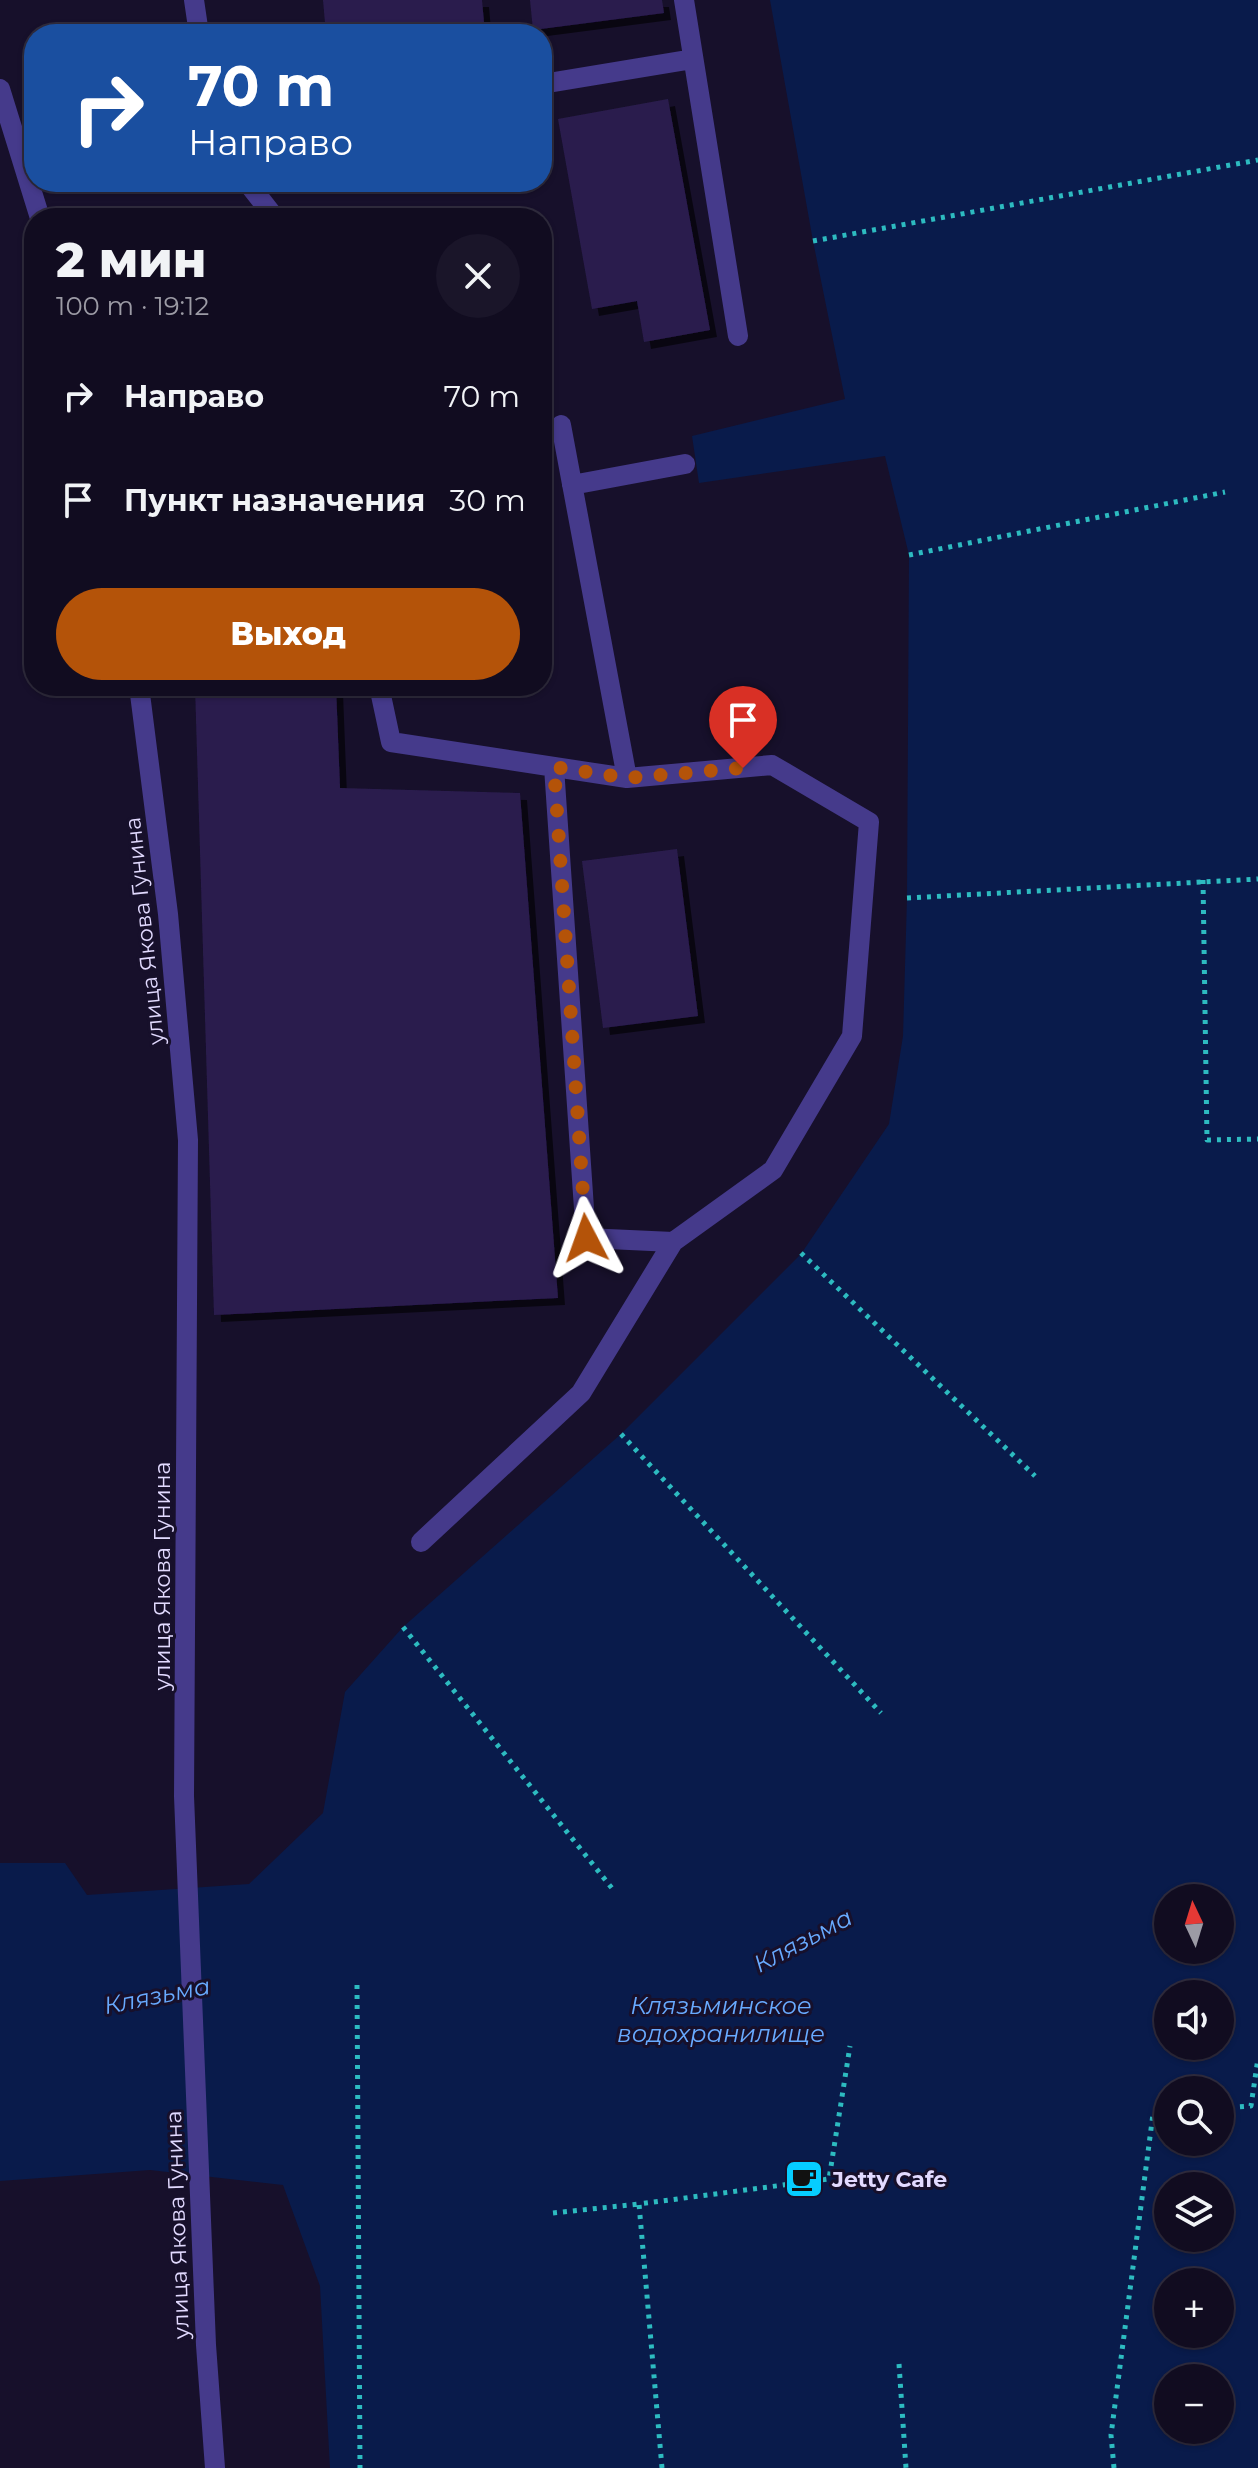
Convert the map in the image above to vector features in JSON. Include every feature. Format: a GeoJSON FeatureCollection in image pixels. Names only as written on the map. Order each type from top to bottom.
{"type":"FeatureCollection","features":[{"type":"Feature","properties":{"kind":"street"},"geometry":{"type":"LineString","coordinates":[[194,0],[198,24]]}},
{"type":"Feature","properties":{"kind":"street"},"geometry":{"type":"LineString","coordinates":[[684,0],[738,336]]}},
{"type":"Feature","properties":{"kind":"street"},"geometry":{"type":"LineString","coordinates":[[552,82],[693,59]]}},
{"type":"Feature","properties":{"kind":"street"},"geometry":{"type":"LineString","coordinates":[[0,89],[24,166]]}},
{"type":"Feature","properties":{"kind":"street"},"geometry":{"type":"LineString","coordinates":[[255,192],[267,208]]}},
{"type":"Feature","properties":{"kind":"street"},"geometry":{"type":"LineString","coordinates":[[561,425],[627,778]]}},
{"type":"Feature","properties":{"kind":"street"},"geometry":{"type":"LineString","coordinates":[[572,485],[685,464]]}},
{"type":"Feature","properties":{"kind":"street","name":"улица Якова Гунина"},"geometry":{"type":"LineString","coordinates":[[140,696],[168,914],[188,1140],[184,1796],[206,2345],[215,2468]]}},
{"type":"Feature","properties":{"kind":"street"},"geometry":{"type":"LineString","coordinates":[[381,696],[391,742],[627,778],[772,765],[869,822],[852,1036],[773,1170],[673,1242],[581,1393],[421,1542]]}},
{"type":"Feature","properties":{"kind":"street"},"geometry":{"type":"LineString","coordinates":[[554,767],[586,1238],[673,1242]]}},
{"type":"Feature","properties":{"kind":"path"},"geometry":{"type":"LineString","coordinates":[[813,241],[1258,160]]}},
{"type":"Feature","properties":{"kind":"path"},"geometry":{"type":"LineString","coordinates":[[909,555],[1225,492]]}},
{"type":"Feature","properties":{"kind":"path"},"geometry":{"type":"LineString","coordinates":[[907,898],[1258,879]]}},
{"type":"Feature","properties":{"kind":"path"},"geometry":{"type":"LineString","coordinates":[[1203,880],[1207,1140],[1258,1139]]}},
{"type":"Feature","properties":{"kind":"path"},"geometry":{"type":"LineString","coordinates":[[801,1253],[1035,1476]]}},
{"type":"Feature","properties":{"kind":"path"},"geometry":{"type":"LineString","coordinates":[[621,1434],[881,1713]]}},
{"type":"Feature","properties":{"kind":"path"},"geometry":{"type":"LineString","coordinates":[[403,1627],[615,1892]]}},
{"type":"Feature","properties":{"kind":"path"},"geometry":{"type":"LineString","coordinates":[[357,1985],[360,2468]]}},
{"type":"Feature","properties":{"kind":"path"},"geometry":{"type":"LineString","coordinates":[[553,2213],[829,2179],[850,2046]]}},
{"type":"Feature","properties":{"kind":"path"},"geometry":{"type":"LineString","coordinates":[[1234,2107],[1251,2106],[1258,2058]]}},
{"type":"Feature","properties":{"kind":"path"},"geometry":{"type":"LineString","coordinates":[[1114,2468],[1111,2435],[1154,2114]]}},
{"type":"Feature","properties":{"kind":"path"},"geometry":{"type":"LineString","coordinates":[[639,2204],[662,2468]]}},
{"type":"Feature","properties":{"kind":"path"},"geometry":{"type":"LineString","coordinates":[[899,2364],[906,2468]]}},
{"type":"Feature","properties":{"kind":"water","name":"Клязьминское водохранилище"},"geometry":{"type":"Polygon","coordinates":[[[770,0],[1258,0],[1258,2468],[330,2468],[320,2286],[283,2185],[150,2170],[0,2181],[0,1863],[65,1863],[87,1895],[249,1884],[323,1813],[345,1692],[403,1627],[621,1434],[801,1254],[889,1124],[903,1036],[909,555],[885,456],[699,483],[692,436],[845,399],[770,0]]]}},
{"type":"Feature","properties":{"kind":"building"},"geometry":{"type":"Polygon","coordinates":[[[323,0],[482,0],[484,24],[325,24],[323,0]]]}},
{"type":"Feature","properties":{"kind":"building"},"geometry":{"type":"Polygon","coordinates":[[[530,0],[662,0],[664,13],[552,28],[552,24],[532,24],[530,0]]]}},
{"type":"Feature","properties":{"kind":"building"},"geometry":{"type":"Polygon","coordinates":[[[668,99],[710,330],[644,342],[637,301],[592,309],[558,119],[668,99]]]}},
{"type":"Feature","properties":{"kind":"building"},"geometry":{"type":"Polygon","coordinates":[[[195,696],[336,696],[340,788],[520,793],[558,1298],[214,1315],[195,696]]]}},
{"type":"Feature","properties":{"kind":"building"},"geometry":{"type":"Polygon","coordinates":[[[677,849],[698,1016],[603,1028],[582,861],[677,849]]]}},
{"type":"Feature","properties":{"kind":"place","name":"Jetty Cafe"},"geometry":{"type":"Point","coordinates":[804,2179]}},
{"type":"Feature","properties":{"kind":"route"},"geometry":{"type":"LineString","coordinates":[[586,1238],[554,767],[627,778],[743,768]]}},
{"type":"Feature","properties":{"kind":"water label","name":"Клязьма"},"geometry":{"type":"Point","coordinates":[803,1941]}},
{"type":"Feature","properties":{"kind":"water label","name":"Клязьма"},"geometry":{"type":"Point","coordinates":[157,1996]}}]}
